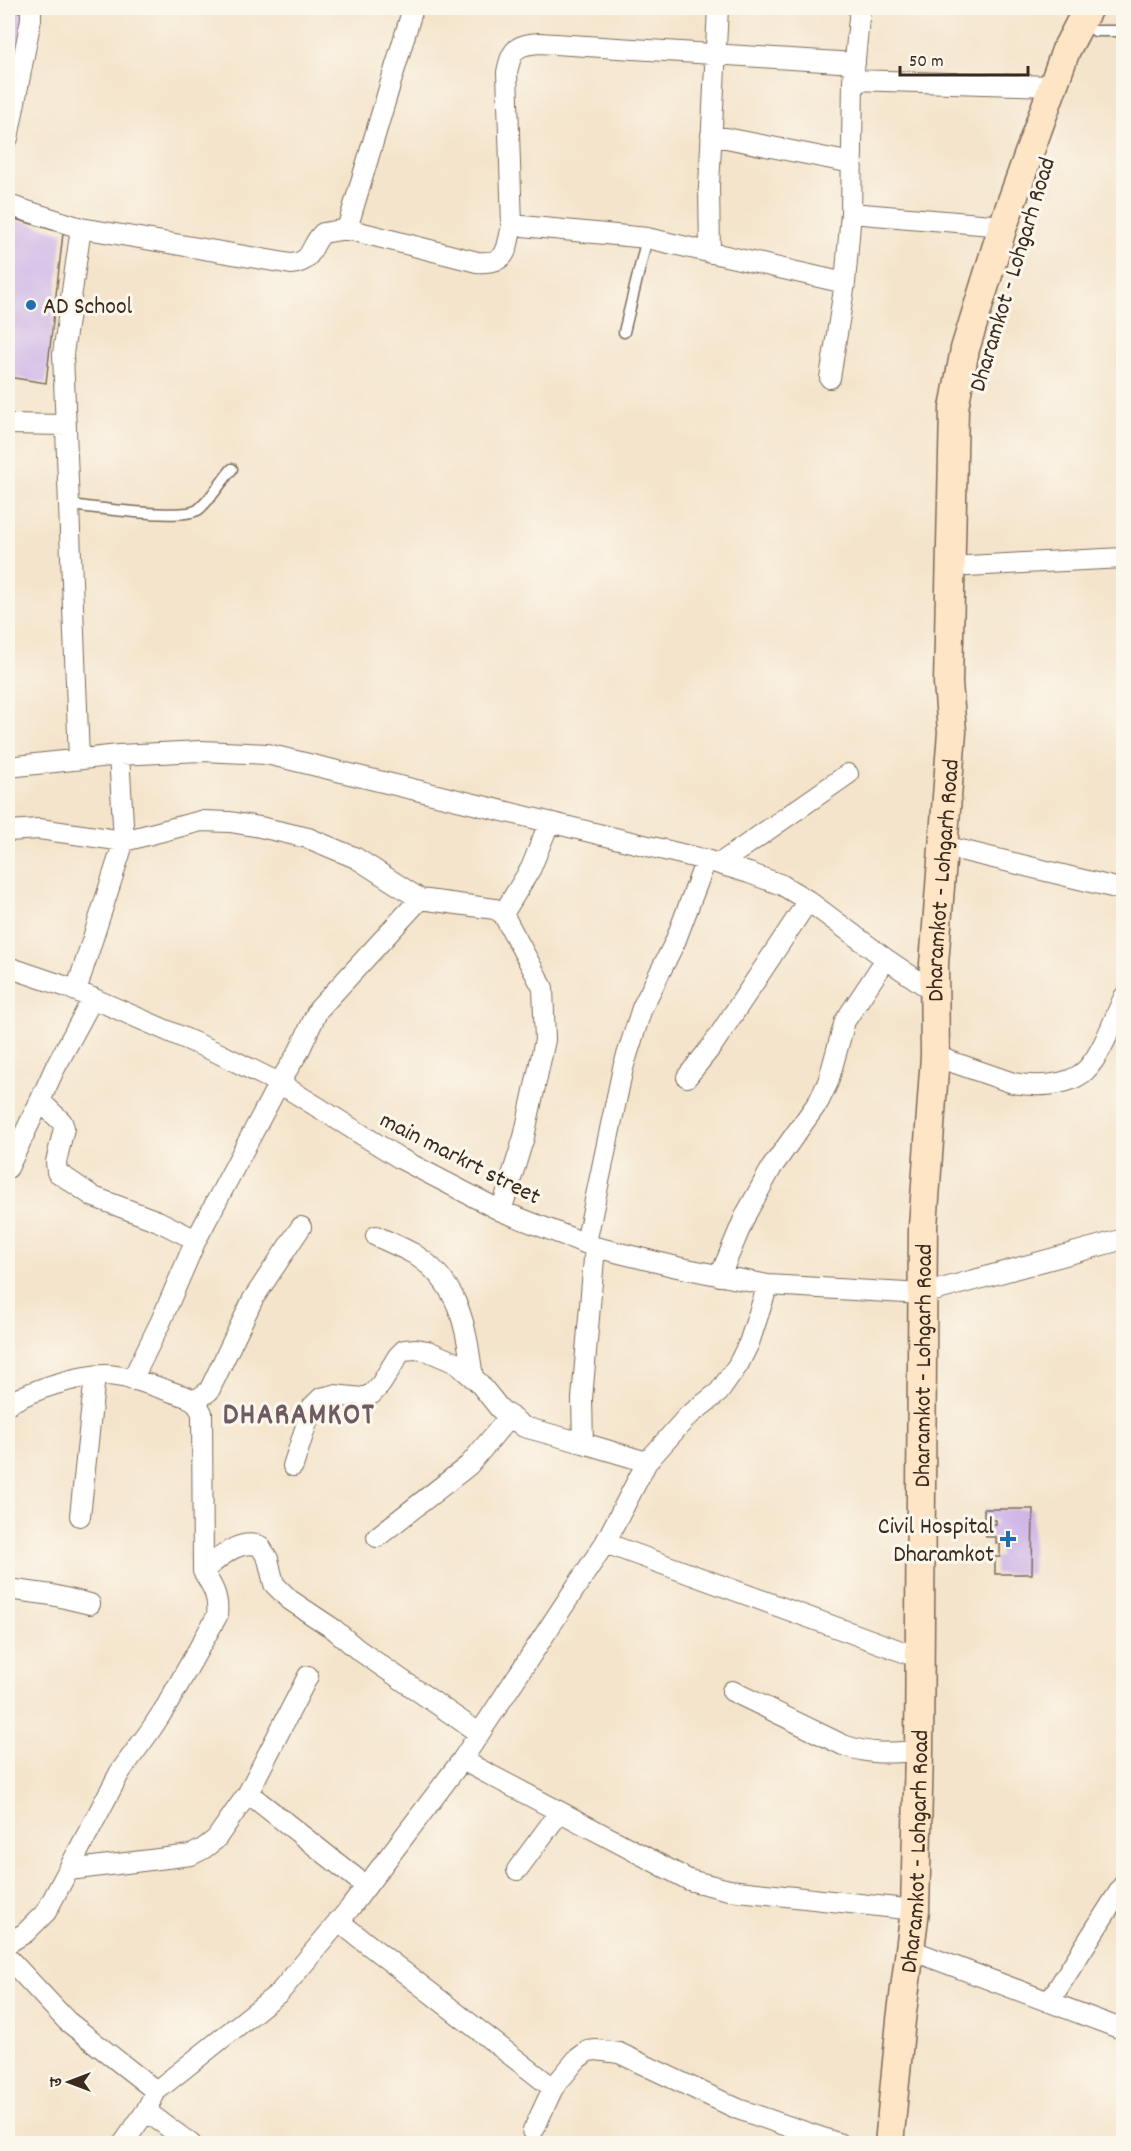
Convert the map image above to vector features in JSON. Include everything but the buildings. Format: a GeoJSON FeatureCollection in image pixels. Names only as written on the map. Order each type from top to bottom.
{"type":"FeatureCollection","features":[{"type":"Feature","properties":{"kind":"street"},"geometry":{"type":"LineString","coordinates":[[8,138],[31,8]]}},
{"type":"Feature","properties":{"kind":"street"},"geometry":{"type":"LineString","coordinates":[[347,229],[413,8]]}},
{"type":"Feature","properties":{"kind":"street"},"geometry":{"type":"LineString","coordinates":[[710,253],[709,186],[718,8]]}},
{"type":"Feature","properties":{"kind":"street"},"geometry":{"type":"LineString","coordinates":[[830,378],[845,283],[851,213],[854,72],[860,8]]}},
{"type":"Feature","properties":{"kind":"street","name":"Dharamkot - Lohgarh Road"},"geometry":{"type":"LineString","coordinates":[[889,2144],[915,1910],[919,1750],[923,1227],[936,1056],[933,991],[952,732],[948,683],[954,408],[965,349],[1003,226],[1052,86],[1066,50],[1098,15]]}},
{"type":"Feature","properties":{"kind":"street","name":"Dharamkot - Lohgarh Road"},"geometry":{"type":"LineString","coordinates":[[952,732],[965,685],[969,441],[977,375],[1037,180],[1098,15]]}},
{"type":"Feature","properties":{"kind":"street"},"geometry":{"type":"LineString","coordinates":[[8,205],[81,228],[291,264],[306,260],[323,232],[347,229],[477,262],[492,263],[501,258],[507,246],[512,225],[507,72],[515,49],[524,44],[715,54],[854,72],[1052,86]]}},
{"type":"Feature","properties":{"kind":"street"},"geometry":{"type":"LineString","coordinates":[[711,135],[852,163]]}},
{"type":"Feature","properties":{"kind":"street"},"geometry":{"type":"LineString","coordinates":[[851,213],[1003,226]]}},
{"type":"Feature","properties":{"kind":"street"},"geometry":{"type":"LineString","coordinates":[[512,225],[647,238],[845,283]]}},
{"type":"Feature","properties":{"kind":"street"},"geometry":{"type":"LineString","coordinates":[[79,759],[63,354],[81,228]]}},
{"type":"Feature","properties":{"kind":"street"},"geometry":{"type":"LineString","coordinates":[[8,424],[66,425]]}},
{"type":"Feature","properties":{"kind":"street"},"geometry":{"type":"LineString","coordinates":[[968,566],[1124,558]]}},
{"type":"Feature","properties":{"kind":"street"},"geometry":{"type":"LineString","coordinates":[[8,767],[119,755],[201,751],[267,754],[712,862],[782,885],[808,901],[933,991]]}},
{"type":"Feature","properties":{"kind":"street"},"geometry":{"type":"LineString","coordinates":[[8,1168],[54,1070],[84,994],[124,841],[119,755]]}},
{"type":"Feature","properties":{"kind":"street"},"geometry":{"type":"LineString","coordinates":[[583,1443],[582,1399],[591,1245],[623,1068],[642,1008],[712,862],[848,774]]}},
{"type":"Feature","properties":{"kind":"street"},"geometry":{"type":"LineString","coordinates":[[8,831],[39,829],[124,841],[201,821],[230,822],[260,827],[308,838],[356,858],[420,899],[495,909],[503,914],[543,988],[545,1040],[524,1137],[501,1211]]}},
{"type":"Feature","properties":{"kind":"street"},"geometry":{"type":"LineString","coordinates":[[503,914],[531,868],[549,823]]}},
{"type":"Feature","properties":{"kind":"street"},"geometry":{"type":"LineString","coordinates":[[944,846],[1124,890]]}},
{"type":"Feature","properties":{"kind":"street"},"geometry":{"type":"LineString","coordinates":[[132,1380],[161,1321],[196,1240],[279,1083],[299,1051],[318,1010],[420,899]]}},
{"type":"Feature","properties":{"kind":"street"},"geometry":{"type":"LineString","coordinates":[[687,1077],[712,1046],[808,901]]}},
{"type":"Feature","properties":{"kind":"street"},"geometry":{"type":"LineString","coordinates":[[720,1276],[746,1214],[767,1176],[819,1101],[828,1082],[845,1022],[886,959]]}},
{"type":"Feature","properties":{"kind":"street","name":"main markrt street"},"geometry":{"type":"LineString","coordinates":[[8,967],[84,994],[216,1052],[279,1083],[401,1159],[501,1211],[591,1245],[768,1286],[923,1294],[1124,1239]]}},
{"type":"Feature","properties":{"kind":"street"},"geometry":{"type":"LineString","coordinates":[[936,1056],[1019,1084],[1048,1084],[1074,1079],[1086,1071],[1102,1047],[1124,997]]}},
{"type":"Feature","properties":{"kind":"street"},"geometry":{"type":"LineString","coordinates":[[40,1101],[62,1122],[64,1128],[56,1162],[57,1172],[94,1197],[158,1221],[196,1240]]}},
{"type":"Feature","properties":{"kind":"street"},"geometry":{"type":"LineString","coordinates":[[195,1401],[209,1391],[253,1299],[301,1227]]}},
{"type":"Feature","properties":{"kind":"street"},"geometry":{"type":"LineString","coordinates":[[376,1236],[414,1254],[439,1275],[458,1303],[466,1332],[473,1378]]}},
{"type":"Feature","properties":{"kind":"street"},"geometry":{"type":"LineString","coordinates":[[123,2144],[146,2111],[156,2091],[279,1992],[366,1886],[462,1760],[604,1543],[647,1462],[687,1418],[719,1392],[738,1365],[749,1343],[768,1286]]}},
{"type":"Feature","properties":{"kind":"street"},"geometry":{"type":"LineString","coordinates":[[293,1466],[312,1407],[321,1398],[334,1395],[362,1398],[372,1394],[398,1356],[404,1350],[416,1349],[428,1351],[456,1363],[473,1378],[500,1409],[524,1427],[647,1462]]}},
{"type":"Feature","properties":{"kind":"street"},"geometry":{"type":"LineString","coordinates":[[8,1404],[48,1386],[107,1375],[132,1380],[195,1401],[202,1413],[203,1571],[217,1598],[217,1616],[167,1705],[120,1772],[46,1912],[25,1933],[8,1943]]}},
{"type":"Feature","properties":{"kind":"street"},"geometry":{"type":"LineString","coordinates":[[80,1516],[95,1376]]}},
{"type":"Feature","properties":{"kind":"street"},"geometry":{"type":"LineString","coordinates":[[377,1537],[470,1465],[510,1416]]}},
{"type":"Feature","properties":{"kind":"street"},"geometry":{"type":"LineString","coordinates":[[203,1571],[237,1546],[248,1543],[260,1546],[268,1560],[274,1584],[290,1600],[479,1733]]}},
{"type":"Feature","properties":{"kind":"street"},"geometry":{"type":"LineString","coordinates":[[604,1543],[920,1658]]}},
{"type":"Feature","properties":{"kind":"street"},"geometry":{"type":"LineString","coordinates":[[8,1589],[52,1595],[90,1604]]}},
{"type":"Feature","properties":{"kind":"street"},"geometry":{"type":"LineString","coordinates":[[69,1870],[191,1854],[203,1849],[216,1839],[248,1793],[308,1676]]}},
{"type":"Feature","properties":{"kind":"street"},"geometry":{"type":"LineString","coordinates":[[732,1691],[862,1752],[879,1754],[919,1750]]}},
{"type":"Feature","properties":{"kind":"street"},"geometry":{"type":"LineString","coordinates":[[462,1760],[689,1880],[729,1890],[915,1910]]}},
{"type":"Feature","properties":{"kind":"street"},"geometry":{"type":"LineString","coordinates":[[248,1793],[366,1886]]}},
{"type":"Feature","properties":{"kind":"street"},"geometry":{"type":"LineString","coordinates":[[517,1870],[559,1813]]}},
{"type":"Feature","properties":{"kind":"street"},"geometry":{"type":"LineString","coordinates":[[1049,2002],[1124,1884]]}},
{"type":"Feature","properties":{"kind":"street"},"geometry":{"type":"LineString","coordinates":[[338,1921],[553,2088]]}},
{"type":"Feature","properties":{"kind":"street"},"geometry":{"type":"LineString","coordinates":[[911,1950],[1124,2030]]}},
{"type":"Feature","properties":{"kind":"street"},"geometry":{"type":"LineString","coordinates":[[8,1958],[67,2021],[156,2091]]}},
{"type":"Feature","properties":{"kind":"street"},"geometry":{"type":"LineString","coordinates":[[533,2132],[553,2088],[577,2059],[588,2051],[596,2050],[619,2053],[738,2109],[840,2144]]}},
{"type":"Feature","properties":{"kind":"street"},"geometry":{"type":"LineString","coordinates":[[146,2111],[191,2144]]}},
{"type":"Feature","properties":{"kind":"lane"},"geometry":{"type":"LineString","coordinates":[[1098,15],[1124,32]]}},
{"type":"Feature","properties":{"kind":"lane"},"geometry":{"type":"LineString","coordinates":[[624,332],[647,238]]}},
{"type":"Feature","properties":{"kind":"lane"},"geometry":{"type":"LineString","coordinates":[[69,505],[163,514],[189,514],[198,510],[232,469]]}},
{"type":"Feature","properties":{"kind":"place","name":"AD School"},"geometry":{"type":"Point","coordinates":[31,305]}},
{"type":"Feature","properties":{"kind":"place","name":"Civil Hospital Dharamkot"},"geometry":{"type":"Point","coordinates":[1008,1539]}},
{"type":"Feature","properties":{"kind":"district","name":"DHARAMKOT"},"geometry":{"type":"Point","coordinates":[299,1413]}}]}
